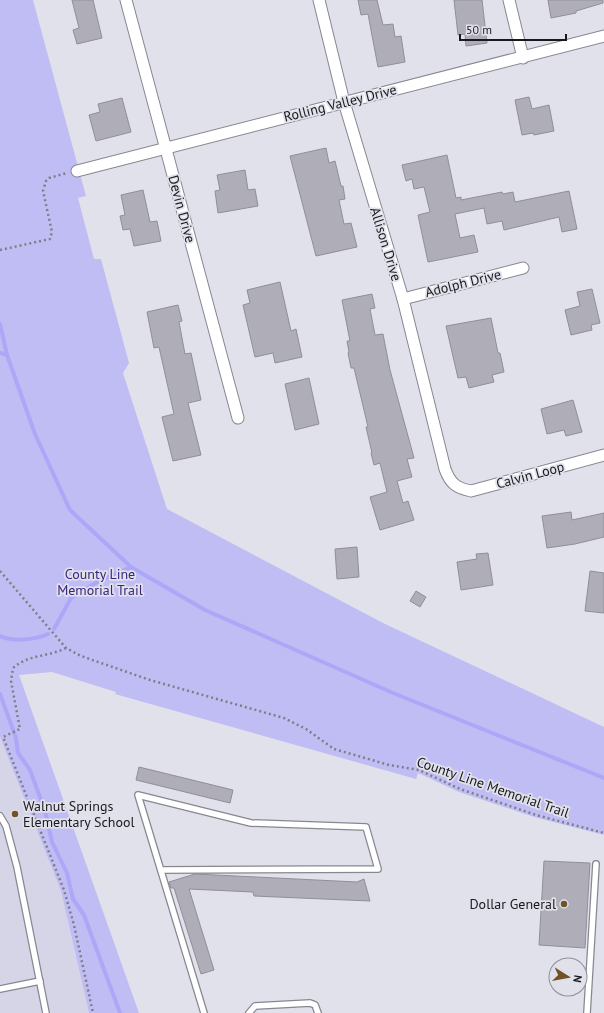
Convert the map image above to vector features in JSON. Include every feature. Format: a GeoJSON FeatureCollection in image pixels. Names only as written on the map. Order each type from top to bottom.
{"type":"FeatureCollection","features":[{"type":"Feature","properties":{"kind":"street","name":"Devin Drive"},"geometry":{"type":"LineString","coordinates":[[126,0],[238,418]]}},
{"type":"Feature","properties":{"kind":"street","name":"Allison Drive"},"geometry":{"type":"LineString","coordinates":[[318,0],[344,102],[403,299],[445,469],[451,483],[456,487]]}},
{"type":"Feature","properties":{"kind":"street"},"geometry":{"type":"LineString","coordinates":[[509,0],[523,58]]}},
{"type":"Feature","properties":{"kind":"street","name":"Rolling Valley Drive"},"geometry":{"type":"LineString","coordinates":[[77,171],[344,102],[523,58],[604,36]]}},
{"type":"Feature","properties":{"kind":"street","name":"Adolph Drive"},"geometry":{"type":"LineString","coordinates":[[403,299],[524,268]]}},
{"type":"Feature","properties":{"kind":"street","name":"Calvin Loop"},"geometry":{"type":"LineString","coordinates":[[456,487],[471,491],[604,454]]}},
{"type":"Feature","properties":{"kind":"lane"},"geometry":{"type":"LineString","coordinates":[[161,870],[378,869],[366,827],[251,823],[138,795],[204,1013]]}},
{"type":"Feature","properties":{"kind":"lane"},"geometry":{"type":"LineString","coordinates":[[0,816],[6,826],[17,867],[46,1013]]}},
{"type":"Feature","properties":{"kind":"lane"},"geometry":{"type":"LineString","coordinates":[[587,1013],[596,864]]}},
{"type":"Feature","properties":{"kind":"lane"},"geometry":{"type":"LineString","coordinates":[[0,989],[40,981]]}},
{"type":"Feature","properties":{"kind":"lane"},"geometry":{"type":"LineString","coordinates":[[249,1013],[255,1006],[310,1003],[315,1005],[318,1013]]}},
{"type":"Feature","properties":{"kind":"path"},"geometry":{"type":"LineString","coordinates":[[0,250],[50,239],[52,232],[43,191],[46,181],[52,177],[77,171]]}},
{"type":"Feature","properties":{"kind":"path","name":"County Line Memorial Trail"},"geometry":{"type":"LineString","coordinates":[[0,572],[66,648],[94,662],[284,718],[306,730],[334,749],[389,766],[419,770],[460,789],[536,815],[604,832]]}},
{"type":"Feature","properties":{"kind":"path"},"geometry":{"type":"LineString","coordinates":[[66,648],[59,652],[26,659],[13,668],[11,681],[20,729],[3,737],[64,890],[74,925],[93,1013]]}},
{"type":"Feature","properties":{"kind":"shaded area","name":"Walnut Springs Elementary School"},"geometry":{"type":"Polygon","coordinates":[[[0,737],[61,891],[89,1013],[0,1013],[0,737]]]}},
{"type":"Feature","properties":{"kind":"green space","name":"County Line Memorial Trail"},"geometry":{"type":"Polygon","coordinates":[[[0,0],[33,0],[86,196],[78,198],[94,259],[101,259],[129,363],[123,373],[167,509],[383,623],[604,727],[604,835],[534,817],[459,792],[418,773],[416,779],[115,694],[116,692],[52,672],[19,675],[139,1013],[89,1013],[61,891],[0,737],[0,0]]]}},
{"type":"Feature","properties":{"kind":"building"},"geometry":{"type":"Polygon","coordinates":[[[72,0],[93,0],[102,38],[77,44],[73,30],[79,28],[72,0]]]}},
{"type":"Feature","properties":{"kind":"building"},"geometry":{"type":"Polygon","coordinates":[[[358,0],[377,0],[383,25],[393,24],[395,37],[401,36],[405,62],[378,67],[368,14],[361,15],[358,0]]]}},
{"type":"Feature","properties":{"kind":"building"},"geometry":{"type":"Polygon","coordinates":[[[454,0],[482,0],[487,43],[466,46],[465,34],[458,35],[454,0]]]}},
{"type":"Feature","properties":{"kind":"building"},"geometry":{"type":"Polygon","coordinates":[[[548,0],[603,0],[603,3],[576,11],[576,13],[551,18],[548,0]]]}},
{"type":"Feature","properties":{"kind":"building"},"geometry":{"type":"Polygon","coordinates":[[[529,97],[532,109],[549,105],[554,131],[534,135],[533,133],[522,135],[515,100],[529,97]]]}},
{"type":"Feature","properties":{"kind":"building"},"geometry":{"type":"Polygon","coordinates":[[[122,98],[131,132],[96,141],[89,115],[100,112],[98,104],[122,98]]]}},
{"type":"Feature","properties":{"kind":"building"},"geometry":{"type":"Polygon","coordinates":[[[326,148],[329,163],[335,161],[341,186],[343,186],[345,199],[339,200],[344,224],[351,223],[357,247],[316,256],[290,156],[326,148]]]}},
{"type":"Feature","properties":{"kind":"building"},"geometry":{"type":"Polygon","coordinates":[[[447,155],[456,198],[461,197],[461,200],[502,192],[503,194],[513,192],[515,202],[569,191],[577,229],[562,232],[559,217],[504,230],[502,221],[487,224],[484,208],[455,214],[460,238],[474,235],[478,252],[428,262],[418,215],[430,212],[424,187],[414,189],[412,179],[406,181],[402,165],[447,155]]]}},
{"type":"Feature","properties":{"kind":"building"},"geometry":{"type":"Polygon","coordinates":[[[245,170],[248,190],[255,189],[258,206],[218,213],[215,191],[220,190],[217,175],[245,170]]]}},
{"type":"Feature","properties":{"kind":"building"},"geometry":{"type":"Polygon","coordinates":[[[143,190],[150,222],[157,221],[161,241],[134,246],[130,229],[123,230],[120,216],[125,215],[121,195],[143,190]]]}},
{"type":"Feature","properties":{"kind":"building"},"geometry":{"type":"Polygon","coordinates":[[[280,282],[291,331],[296,329],[302,357],[275,363],[273,353],[255,357],[243,305],[250,303],[247,290],[280,282]]]}},
{"type":"Feature","properties":{"kind":"building"},"geometry":{"type":"Polygon","coordinates":[[[592,289],[600,323],[591,325],[592,330],[571,335],[565,310],[580,306],[577,292],[592,289]]]}},
{"type":"Feature","properties":{"kind":"building"},"geometry":{"type":"Polygon","coordinates":[[[372,294],[375,308],[370,309],[375,335],[383,334],[390,370],[414,458],[407,459],[412,477],[397,481],[403,503],[408,501],[414,520],[380,530],[370,497],[387,492],[380,463],[374,465],[366,427],[368,427],[354,368],[351,368],[347,341],[350,341],[342,300],[372,294]]]}},
{"type":"Feature","properties":{"kind":"building"},"geometry":{"type":"Polygon","coordinates":[[[178,305],[182,321],[179,322],[185,354],[191,353],[201,400],[188,403],[201,455],[173,461],[162,417],[174,414],[159,347],[154,348],[147,312],[178,305]]]}},
{"type":"Feature","properties":{"kind":"building"},"geometry":{"type":"Polygon","coordinates":[[[491,318],[498,353],[500,353],[504,372],[492,375],[494,382],[469,388],[466,377],[458,378],[446,326],[491,318]]]}},
{"type":"Feature","properties":{"kind":"building"},"geometry":{"type":"Polygon","coordinates":[[[309,378],[319,424],[295,430],[285,384],[309,378]]]}},
{"type":"Feature","properties":{"kind":"building"},"geometry":{"type":"Polygon","coordinates":[[[573,400],[582,432],[566,436],[564,430],[547,434],[541,409],[573,400]]]}},
{"type":"Feature","properties":{"kind":"building"},"geometry":{"type":"Polygon","coordinates":[[[571,512],[572,520],[604,513],[604,537],[575,544],[547,548],[542,516],[571,512]]]}},
{"type":"Feature","properties":{"kind":"building"},"geometry":{"type":"Polygon","coordinates":[[[357,547],[359,577],[337,579],[335,549],[357,547]]]}},
{"type":"Feature","properties":{"kind":"building"},"geometry":{"type":"Polygon","coordinates":[[[488,553],[493,585],[461,590],[457,562],[477,559],[476,554],[488,553]]]}},
{"type":"Feature","properties":{"kind":"building"},"geometry":{"type":"Polygon","coordinates":[[[590,571],[604,573],[604,613],[585,611],[590,571]]]}},
{"type":"Feature","properties":{"kind":"building"},"geometry":{"type":"Polygon","coordinates":[[[416,591],[426,597],[420,607],[410,601],[416,591]]]}},
{"type":"Feature","properties":{"kind":"building"},"geometry":{"type":"Polygon","coordinates":[[[139,767],[233,790],[230,803],[136,780],[139,767]]]}},
{"type":"Feature","properties":{"kind":"building","name":"Dollar General"},"geometry":{"type":"Polygon","coordinates":[[[544,861],[590,863],[585,948],[539,945],[544,861]]]}},
{"type":"Feature","properties":{"kind":"building"},"geometry":{"type":"Polygon","coordinates":[[[195,874],[357,882],[364,879],[370,901],[254,896],[253,892],[189,889],[214,970],[201,974],[174,888],[171,888],[169,882],[195,874]]]}},
{"type":"Feature","properties":{"kind":"waterway"},"geometry":{"type":"LineString","coordinates":[[0,324],[7,355],[35,434],[70,510],[131,567],[205,610],[393,693],[604,778]]}},
{"type":"Feature","properties":{"kind":"waterway"},"geometry":{"type":"LineString","coordinates":[[0,353],[7,355]]}},
{"type":"Feature","properties":{"kind":"waterway"},"geometry":{"type":"LineString","coordinates":[[54,629],[71,598],[99,581],[131,567]]}},
{"type":"Feature","properties":{"kind":"waterway"},"geometry":{"type":"LineString","coordinates":[[0,636],[24,640],[37,638],[48,634]]}},
{"type":"Feature","properties":{"kind":"waterway"},"geometry":{"type":"LineString","coordinates":[[0,694],[16,738],[18,753],[30,770],[45,811],[52,842],[67,873],[73,899],[84,915],[120,1013]]}},
{"type":"Feature","properties":{"kind":"place","name":"Walnut Springs Elementary School"},"geometry":{"type":"Point","coordinates":[15,814]}},
{"type":"Feature","properties":{"kind":"place","name":"Dollar General"},"geometry":{"type":"Point","coordinates":[564,904]}}]}
